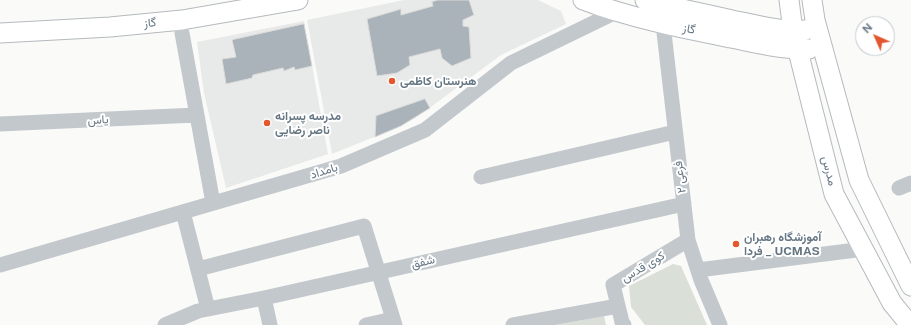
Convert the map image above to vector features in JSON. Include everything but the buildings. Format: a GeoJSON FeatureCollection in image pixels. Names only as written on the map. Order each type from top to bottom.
{"type":"FeatureCollection","features":[{"type":"Feature","properties":{"kind":"main road","name":"گاز"},"geometry":{"type":"LineString","coordinates":[[0,33],[110,27],[182,20],[298,0]]}},
{"type":"Feature","properties":{"kind":"main road","name":"گاز"},"geometry":{"type":"LineString","coordinates":[[582,0],[663,24],[752,33],[817,29]]}},
{"type":"Feature","properties":{"kind":"main road","name":"مدرس"},"geometry":{"type":"LineString","coordinates":[[789,0],[793,31],[834,194],[892,303],[910,325]]}},
{"type":"Feature","properties":{"kind":"main road"},"geometry":{"type":"LineString","coordinates":[[812,0],[822,49],[859,180],[911,286]]}},
{"type":"Feature","properties":{"kind":"main road","name":"گاز"},"geometry":{"type":"LineString","coordinates":[[657,2],[752,33],[798,50],[822,49]]}},
{"type":"Feature","properties":{"kind":"street","name":"بامداد"},"geometry":{"type":"LineString","coordinates":[[0,265],[341,166],[426,130],[511,63],[618,11]]}},
{"type":"Feature","properties":{"kind":"street","name":"فرعی ۲"},"geometry":{"type":"LineString","coordinates":[[663,24],[688,240],[698,270],[720,325]]}},
{"type":"Feature","properties":{"kind":"street"},"geometry":{"type":"LineString","coordinates":[[182,33],[213,203]]}},
{"type":"Feature","properties":{"kind":"street","name":"یاس"},"geometry":{"type":"LineString","coordinates":[[0,124],[196,115]]}},
{"type":"Feature","properties":{"kind":"street"},"geometry":{"type":"LineString","coordinates":[[481,177],[675,132]]}},
{"type":"Feature","properties":{"kind":"street","name":"شفق"},"geometry":{"type":"LineString","coordinates":[[165,325],[198,311],[264,298],[684,204]]}},
{"type":"Feature","properties":{"kind":"street"},"geometry":{"type":"LineString","coordinates":[[183,212],[208,309]]}},
{"type":"Feature","properties":{"kind":"street"},"geometry":{"type":"LineString","coordinates":[[198,269],[364,226],[394,322],[366,325]]}},
{"type":"Feature","properties":{"kind":"street","name":"کوی قدس"},"geometry":{"type":"LineString","coordinates":[[624,325],[618,306],[614,285],[688,240]]}},
{"type":"Feature","properties":{"kind":"street"},"geometry":{"type":"LineString","coordinates":[[698,270],[864,249]]}},
{"type":"Feature","properties":{"kind":"street"},"geometry":{"type":"LineString","coordinates":[[264,298],[270,325]]}},
{"type":"Feature","properties":{"kind":"street"},"geometry":{"type":"LineString","coordinates":[[513,325],[618,306]]}},
{"type":"Feature","properties":{"kind":"shaded area","name":"هنرستان کاظمی"},"geometry":{"type":"Polygon","coordinates":[[[404,0],[538,0],[561,11],[566,24],[501,55],[420,115],[401,126],[332,154],[307,20],[404,0]]]}},
{"type":"Feature","properties":{"kind":"shaded area","name":"مدرسه پسرانه ناصر رضایی"},"geometry":{"type":"Polygon","coordinates":[[[304,21],[328,154],[226,188],[204,93],[197,42],[304,21]]]}},
{"type":"Feature","properties":{"kind":"shaded area"},"geometry":{"type":"Polygon","coordinates":[[[673,264],[681,266],[707,325],[645,325],[631,307],[629,286],[673,264]]]}},
{"type":"Feature","properties":{"kind":"shaded area"},"geometry":{"type":"Polygon","coordinates":[[[604,316],[606,325],[556,325],[604,316]]]}},
{"type":"Feature","properties":{"kind":"place","name":"هنرستان کاظمی"},"geometry":{"type":"Point","coordinates":[392,81]}},
{"type":"Feature","properties":{"kind":"place","name":"مدرسه پسرانه ناصر رضایی"},"geometry":{"type":"Point","coordinates":[267,123]}},
{"type":"Feature","properties":{"kind":"place","name":"آموزشگاه رهبران فردا _ UCMAS"},"geometry":{"type":"Point","coordinates":[736,244]}}]}
